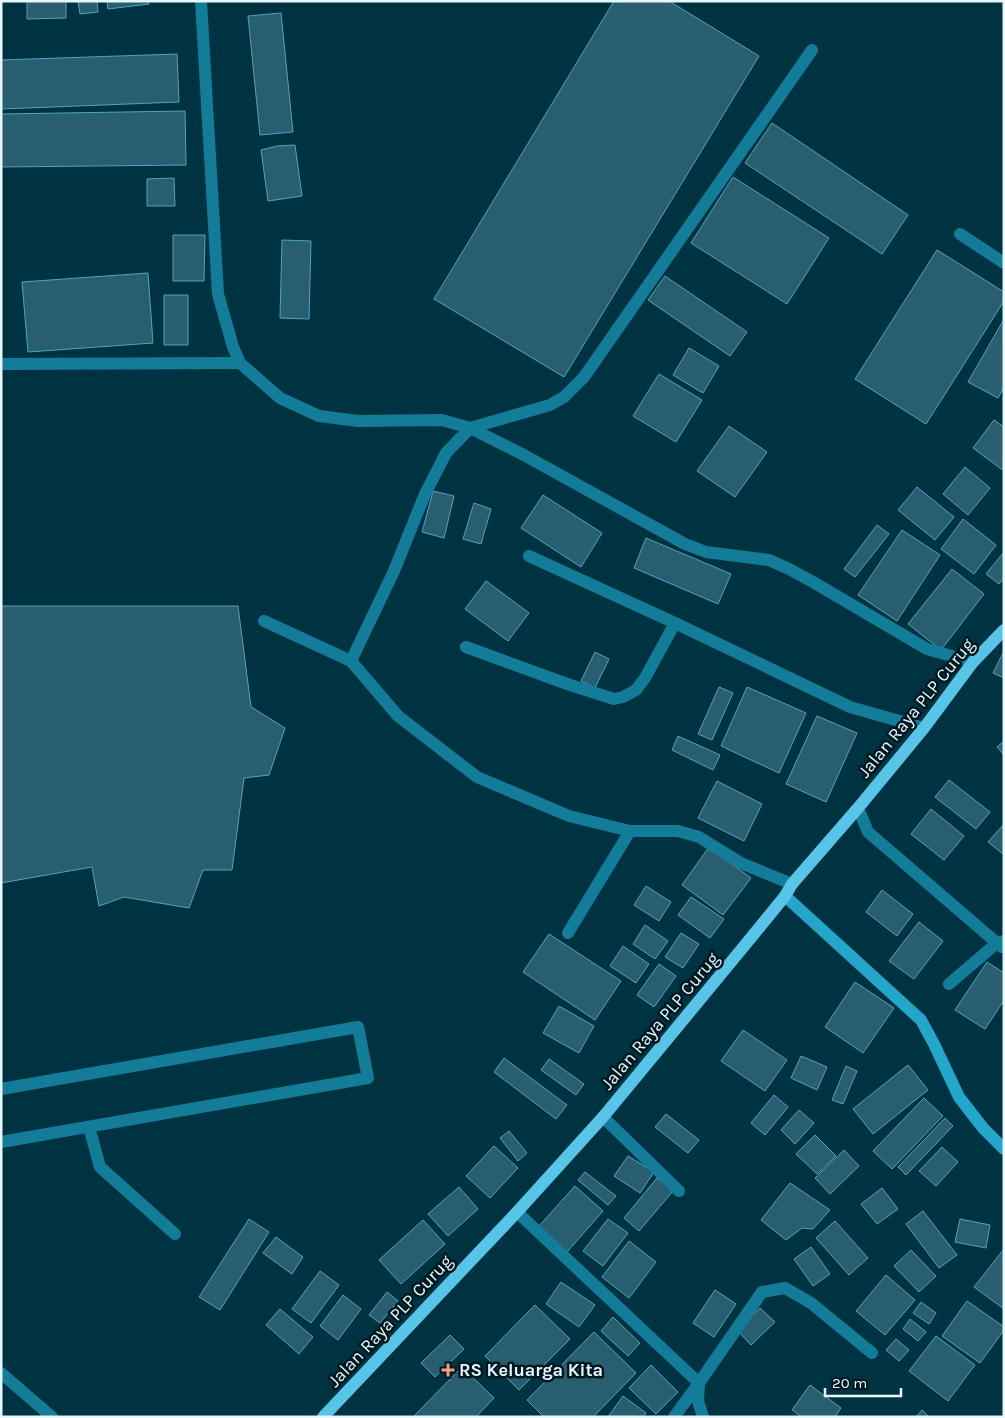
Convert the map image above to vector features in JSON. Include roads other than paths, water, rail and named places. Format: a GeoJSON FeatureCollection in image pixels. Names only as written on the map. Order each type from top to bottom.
{"type":"FeatureCollection","features":[{"type":"Feature","properties":{"kind":"main road","name":"Jalan Raya PLP Curug"},"geometry":{"type":"LineString","coordinates":[[323,1417],[517,1212],[603,1117],[746,945],[785,896],[792,884],[924,728],[973,662],[1004,630]]}},
{"type":"Feature","properties":{"kind":"street"},"geometry":{"type":"LineString","coordinates":[[201,1],[218,294],[240,363],[280,398],[319,416],[358,421],[442,420],[470,428],[522,454],[685,544],[706,552],[769,560],[813,582],[927,649],[973,662]]}},
{"type":"Feature","properties":{"kind":"street"},"geometry":{"type":"LineString","coordinates":[[351,661],[394,571],[446,453],[470,428],[550,405],[564,397],[584,377],[812,50]]}},
{"type":"Feature","properties":{"kind":"street"},"geometry":{"type":"LineString","coordinates":[[960,234],[1004,263]]}},
{"type":"Feature","properties":{"kind":"street"},"geometry":{"type":"LineString","coordinates":[[4,364],[240,363]]}},
{"type":"Feature","properties":{"kind":"street"},"geometry":{"type":"LineString","coordinates":[[529,556],[850,706],[924,728]]}},
{"type":"Feature","properties":{"kind":"street"},"geometry":{"type":"LineString","coordinates":[[264,621],[351,661],[398,716],[477,777],[569,816],[630,831],[678,831],[699,837],[741,863],[792,884]]}},
{"type":"Feature","properties":{"kind":"street"},"geometry":{"type":"LineString","coordinates":[[466,647],[614,699],[623,697],[636,690],[645,678],[675,623]]}},
{"type":"Feature","properties":{"kind":"street"},"geometry":{"type":"LineString","coordinates":[[858,808],[868,832],[1002,944],[949,984]]}},
{"type":"Feature","properties":{"kind":"street"},"geometry":{"type":"LineString","coordinates":[[568,933],[630,831]]}},
{"type":"Feature","properties":{"kind":"street"},"geometry":{"type":"LineString","coordinates":[[785,896],[921,1020],[959,1097],[983,1128],[1004,1149]]}},
{"type":"Feature","properties":{"kind":"street"},"geometry":{"type":"LineString","coordinates":[[1,1090],[358,1027],[368,1078],[1,1142]]}},
{"type":"Feature","properties":{"kind":"street"},"geometry":{"type":"LineString","coordinates":[[603,1117],[679,1191]]}},
{"type":"Feature","properties":{"kind":"street"},"geometry":{"type":"LineString","coordinates":[[89,1127],[100,1167],[174,1234]]}},
{"type":"Feature","properties":{"kind":"street"},"geometry":{"type":"LineString","coordinates":[[517,1212],[699,1383],[698,1401],[703,1417]]}},
{"type":"Feature","properties":{"kind":"street"},"geometry":{"type":"LineString","coordinates":[[674,1417],[762,1292],[785,1288],[811,1303],[872,1353]]}},
{"type":"Feature","properties":{"kind":"street"},"geometry":{"type":"LineString","coordinates":[[1,1373],[52,1417]]}},
{"type":"Feature","properties":{"kind":"place","name":"RS Keluarga Kita"},"geometry":{"type":"Point","coordinates":[448,1370]}}]}
